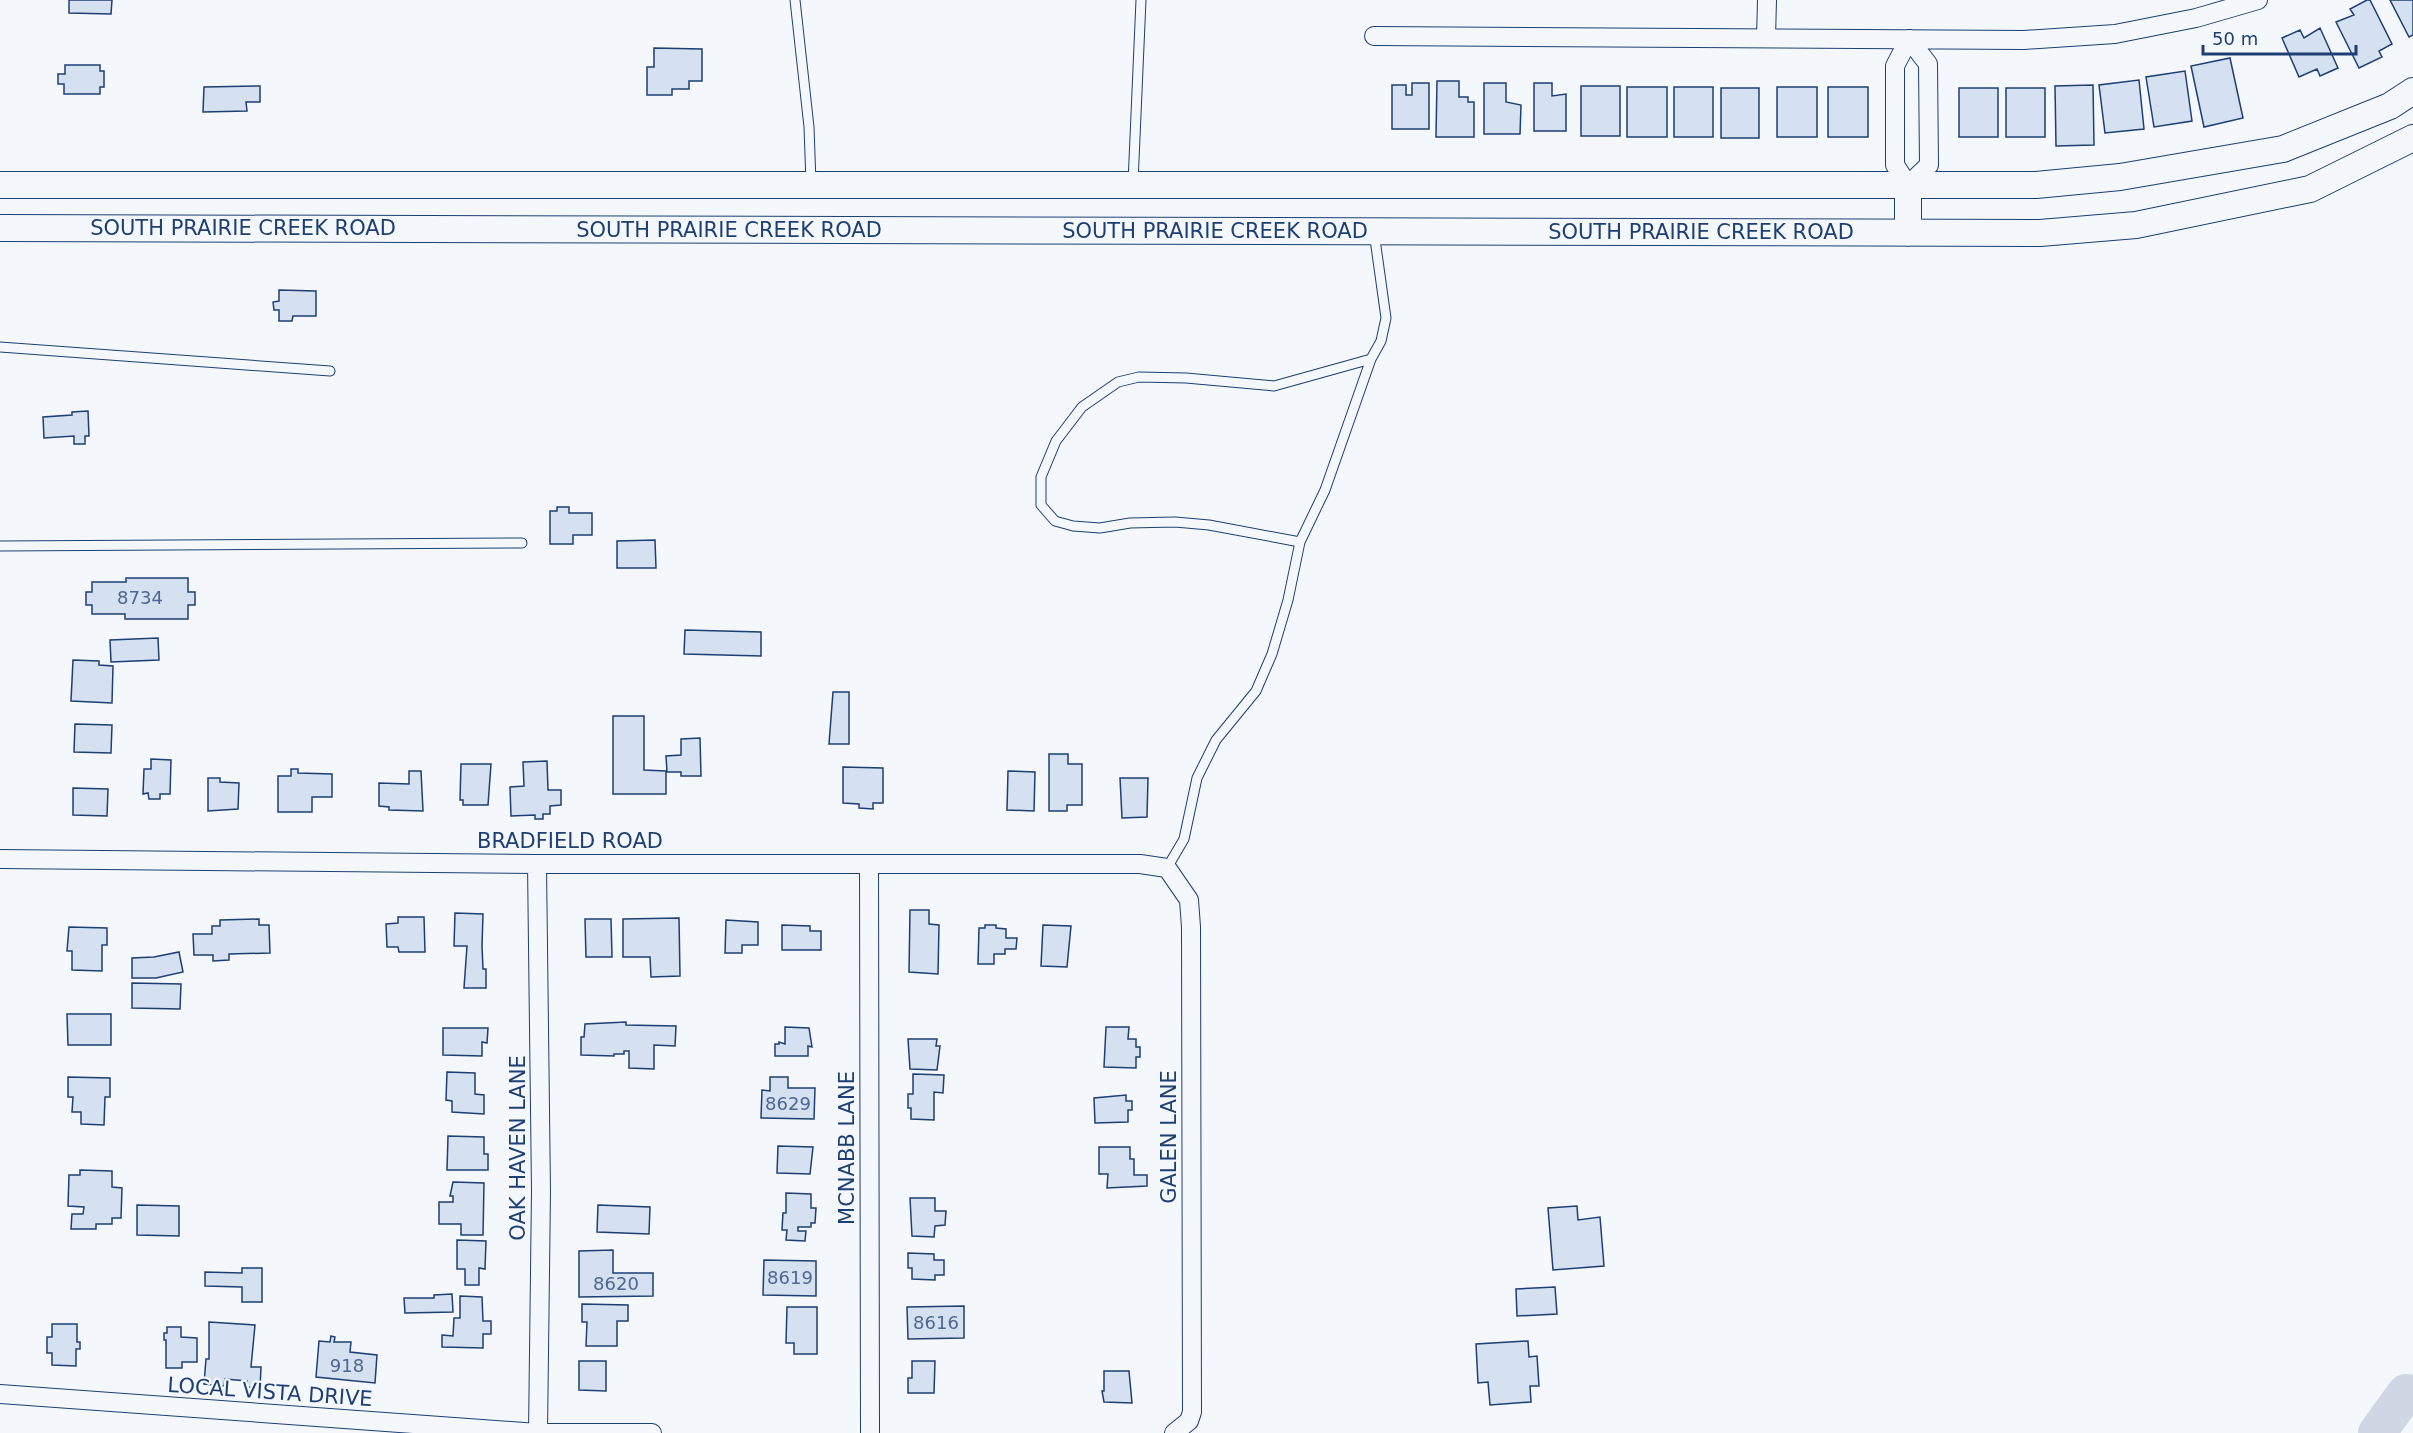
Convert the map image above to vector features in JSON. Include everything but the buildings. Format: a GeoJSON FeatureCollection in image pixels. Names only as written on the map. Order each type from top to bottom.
{"type":"FeatureCollection","features":[{"type":"Feature","properties":{"kind":"main road","name":"SOUTH PRAIRIE CREEK ROAD"},"geometry":{"type":"LineString","coordinates":[[0,185],[2036,185],[2109,178],[2283,149],[2390,106],[2413,91]]}},
{"type":"Feature","properties":{"kind":"main road","name":"SOUTH PRAIRIE CREEK ROAD"},"geometry":{"type":"LineString","coordinates":[[0,228],[2040,233],[2136,225],[2310,189],[2413,138]]}},
{"type":"Feature","properties":{"kind":"main road"},"geometry":{"type":"LineString","coordinates":[[1908,185],[1908,233]]}},
{"type":"Feature","properties":{"kind":"street"},"geometry":{"type":"LineString","coordinates":[[1766,38],[1767,0]]}},
{"type":"Feature","properties":{"kind":"street"},"geometry":{"type":"LineString","coordinates":[[1374,36],[2024,40],[2115,34],[2196,18],[2258,0]]}},
{"type":"Feature","properties":{"kind":"street"},"geometry":{"type":"LineString","coordinates":[[1909,39],[1928,64],[1929,165],[1908,185],[1895,165],[1895,66],[1909,39]]}},
{"type":"Feature","properties":{"kind":"street","name":"BRADFIELD ROAD"},"geometry":{"type":"LineString","coordinates":[[0,859],[537,864],[1140,864],[1167,868]]}},
{"type":"Feature","properties":{"kind":"street","name":"OAK HAVEN LANE"},"geometry":{"type":"LineString","coordinates":[[537,864],[541,1191],[539,1433]]}},
{"type":"Feature","properties":{"kind":"street","name":"MCNABB LANE"},"geometry":{"type":"LineString","coordinates":[[869,864],[870,1433]]}},
{"type":"Feature","properties":{"kind":"street","name":"GALEN LANE"},"geometry":{"type":"LineString","coordinates":[[1167,868],[1189,900],[1191,927],[1192,1412],[1189,1421],[1174,1433]]}},
{"type":"Feature","properties":{"kind":"street","name":"LOCAL VISTA DRIVE"},"geometry":{"type":"LineString","coordinates":[[0,1394],[337,1426],[539,1433],[652,1433]]}},
{"type":"Feature","properties":{"kind":"lane"},"geometry":{"type":"LineString","coordinates":[[795,0],[808,127],[811,185]]}},
{"type":"Feature","properties":{"kind":"lane"},"geometry":{"type":"LineString","coordinates":[[1132,185],[1141,0]]}},
{"type":"Feature","properties":{"kind":"lane"},"geometry":{"type":"LineString","coordinates":[[1167,868],[1184,839],[1197,778],[1216,740],[1256,691],[1272,654],[1288,600],[1300,542],[1325,490],[1371,359],[1381,341],[1386,318],[1374,231]]}},
{"type":"Feature","properties":{"kind":"lane"},"geometry":{"type":"LineString","coordinates":[[0,346],[330,371]]}},
{"type":"Feature","properties":{"kind":"lane"},"geometry":{"type":"LineString","coordinates":[[1300,542],[1209,525],[1175,522],[1130,523],[1100,528],[1073,526],[1055,521],[1041,505],[1041,477],[1056,441],[1082,406],[1118,381],[1139,377],[1186,378],[1274,386],[1371,359]]}},
{"type":"Feature","properties":{"kind":"lane"},"geometry":{"type":"LineString","coordinates":[[0,546],[522,543]]}},
{"type":"Feature","properties":{"kind":"waterway"},"geometry":{"type":"LineString","coordinates":[[2377,1433],[2406,1393],[2413,1394]]}}]}
